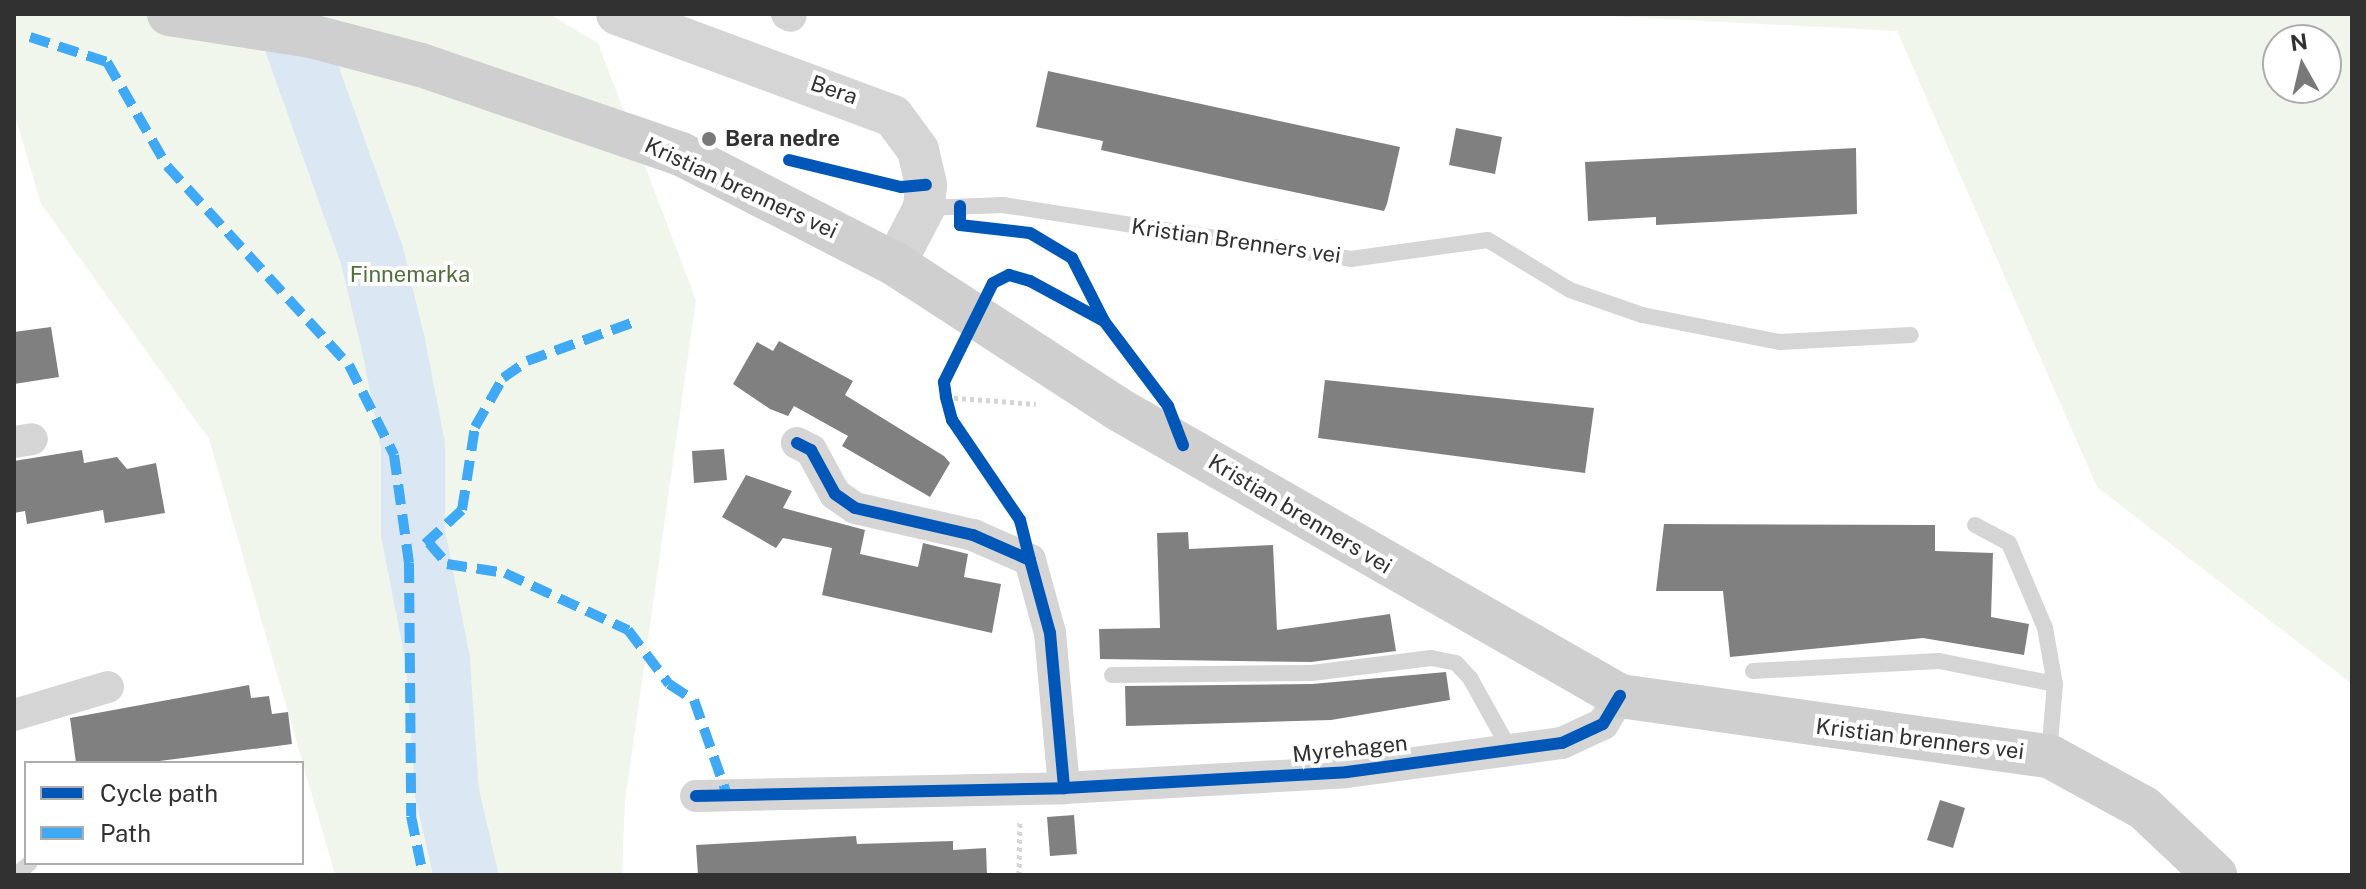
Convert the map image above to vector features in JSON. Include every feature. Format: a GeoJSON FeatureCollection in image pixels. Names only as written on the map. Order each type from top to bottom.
{"type":"FeatureCollection","features":[{"type":"Feature","properties":{"kind":"main road","name":"Kristian brenners vei"},"geometry":{"type":"LineString","coordinates":[[169,14],[311,36],[421,65],[681,154],[895,264],[1118,409],[1620,696],[2049,756],[2144,808],[2215,875]]}},
{"type":"Feature","properties":{"kind":"street","name":"Bera"},"geometry":{"type":"LineString","coordinates":[[617,14],[893,116],[918,150],[924,208]]}},
{"type":"Feature","properties":{"kind":"street"},"geometry":{"type":"LineString","coordinates":[[895,264],[924,208]]}},
{"type":"Feature","properties":{"kind":"street"},"geometry":{"type":"LineString","coordinates":[[797,443],[811,450],[835,494],[855,508],[973,535],[1030,560],[1050,633],[1064,788]]}},
{"type":"Feature","properties":{"kind":"street"},"geometry":{"type":"LineString","coordinates":[[14,715],[108,687]]}},
{"type":"Feature","properties":{"kind":"street","name":"Myrehagen"},"geometry":{"type":"LineString","coordinates":[[696,796],[1064,788],[1347,772],[1562,743],[1603,724],[1620,696]]}},
{"type":"Feature","properties":{"kind":"lane","name":"Kristian Brenners vei"},"geometry":{"type":"LineString","coordinates":[[924,208],[1003,205],[1351,259],[1488,240],[1570,290],[1642,315],[1780,342],[1911,335]]}},
{"type":"Feature","properties":{"kind":"lane"},"geometry":{"type":"LineString","coordinates":[[1975,525],[2009,543],[2045,628],[2055,684],[2049,756]]}},
{"type":"Feature","properties":{"kind":"lane"},"geometry":{"type":"LineString","coordinates":[[1112,675],[1312,673],[1431,658],[1456,663],[1470,678],[1509,748]]}},
{"type":"Feature","properties":{"kind":"lane"},"geometry":{"type":"LineString","coordinates":[[1753,671],[1939,661],[2055,684]]}},
{"type":"Feature","properties":{"kind":"path"},"geometry":{"type":"LineString","coordinates":[[944,382],[952,420]]}},
{"type":"Feature","properties":{"kind":"path"},"geometry":{"type":"LineString","coordinates":[[946,397],[1042,405]]}},
{"type":"Feature","properties":{"kind":"path"},"geometry":{"type":"LineString","coordinates":[[1019,875],[1020,789]]}},
{"type":"Feature","properties":{"kind":"green space","name":"Finnemarka"},"geometry":{"type":"Polygon","coordinates":[[[14,14],[549,14],[598,43],[696,300],[625,801],[622,875],[335,875],[209,439],[41,204],[14,112],[14,14]]]}},
{"type":"Feature","properties":{"kind":"green space"},"geometry":{"type":"Polygon","coordinates":[[[1572,14],[2352,14],[2352,684],[2097,487],[1897,31],[1572,14]]]}},
{"type":"Feature","properties":{"kind":"building"},"geometry":{"type":"Polygon","coordinates":[[[1048,71],[1400,147],[1387,204],[1384,211],[1246,182],[1101,150],[1103,141],[1036,127],[1048,71]]]}},
{"type":"Feature","properties":{"kind":"building"},"geometry":{"type":"Polygon","coordinates":[[[1456,128],[1502,137],[1495,174],[1449,165],[1456,128]]]}},
{"type":"Feature","properties":{"kind":"building"},"geometry":{"type":"Polygon","coordinates":[[[1856,148],[1857,214],[1656,225],[1656,217],[1588,221],[1585,162],[1856,148]]]}},
{"type":"Feature","properties":{"kind":"building"},"geometry":{"type":"Polygon","coordinates":[[[51,327],[59,377],[14,384],[14,332],[51,327]]]}},
{"type":"Feature","properties":{"kind":"building"},"geometry":{"type":"Polygon","coordinates":[[[779,341],[853,381],[845,395],[944,456],[950,463],[930,497],[842,446],[848,436],[794,406],[788,416],[770,409],[733,384],[757,342],[773,351],[779,341]]]}},
{"type":"Feature","properties":{"kind":"building"},"geometry":{"type":"Polygon","coordinates":[[[1325,380],[1594,408],[1585,473],[1318,438],[1325,380]]]}},
{"type":"Feature","properties":{"kind":"building"},"geometry":{"type":"Polygon","coordinates":[[[724,449],[727,480],[694,483],[692,451],[724,449]]]}},
{"type":"Feature","properties":{"kind":"building"},"geometry":{"type":"Polygon","coordinates":[[[82,450],[84,463],[117,457],[127,469],[156,463],[165,513],[105,523],[103,510],[27,524],[25,511],[14,513],[14,461],[82,450]]]}},
{"type":"Feature","properties":{"kind":"building"},"geometry":{"type":"Polygon","coordinates":[[[746,475],[792,491],[783,508],[865,530],[860,554],[918,567],[923,543],[968,554],[964,577],[1001,584],[992,633],[822,595],[832,548],[783,538],[776,548],[722,517],[746,475]]]}},
{"type":"Feature","properties":{"kind":"building"},"geometry":{"type":"Polygon","coordinates":[[[1664,524],[1935,525],[1935,551],[1993,553],[1991,617],[2029,624],[2024,655],[1923,638],[1730,657],[1723,591],[1656,591],[1664,524]]]}},
{"type":"Feature","properties":{"kind":"building"},"geometry":{"type":"Polygon","coordinates":[[[1188,532],[1189,549],[1273,545],[1277,630],[1390,614],[1396,651],[1311,662],[1100,659],[1099,629],[1160,628],[1157,533],[1188,532]]]}},
{"type":"Feature","properties":{"kind":"building"},"geometry":{"type":"Polygon","coordinates":[[[1446,672],[1450,700],[1331,720],[1126,726],[1125,686],[1312,684],[1446,672]]]}},
{"type":"Feature","properties":{"kind":"building"},"geometry":{"type":"Polygon","coordinates":[[[249,685],[251,698],[269,696],[272,714],[288,712],[292,744],[160,761],[76,761],[70,718],[249,685]]]}},
{"type":"Feature","properties":{"kind":"building"},"geometry":{"type":"Polygon","coordinates":[[[1940,800],[1965,808],[1953,848],[1927,840],[1940,800]]]}},
{"type":"Feature","properties":{"kind":"building"},"geometry":{"type":"Polygon","coordinates":[[[1074,815],[1077,854],[1050,856],[1047,817],[1074,815]]]}},
{"type":"Feature","properties":{"kind":"building"},"geometry":{"type":"Polygon","coordinates":[[[856,836],[857,844],[953,841],[953,850],[986,848],[987,875],[698,875],[696,845],[856,836]]]}},
{"type":"Feature","properties":{"kind":"waterway"},"geometry":{"type":"LineString","coordinates":[[286,14],[372,256],[394,347],[413,446],[413,533],[438,661],[447,793],[466,875]]}},
{"type":"Feature","properties":{"kind":"marked path"},"geometry":{"type":"LineString","coordinates":[[30,37],[107,62],[167,166],[349,365],[394,455],[409,563],[411,816],[423,875]]}},
{"type":"Feature","properties":{"kind":"marked path"},"geometry":{"type":"LineString","coordinates":[[425,544],[462,510],[475,427],[503,378],[527,361],[637,321]]}},
{"type":"Feature","properties":{"kind":"marked path"},"geometry":{"type":"LineString","coordinates":[[429,543],[447,564],[505,573],[628,630],[669,684],[694,700],[727,795]]}},
{"type":"Feature","properties":{"kind":"cycle path"},"geometry":{"type":"LineString","coordinates":[[789,160],[901,187],[926,185]]}},
{"type":"Feature","properties":{"kind":"cycle path"},"geometry":{"type":"LineString","coordinates":[[960,206],[960,225],[1030,233],[1072,258],[1104,321]]}},
{"type":"Feature","properties":{"kind":"cycle path"},"geometry":{"type":"LineString","coordinates":[[1030,560],[1020,520],[952,420],[946,397],[944,382],[993,283],[1009,275],[1030,281],[1104,321],[1168,406],[1183,445]]}},
{"type":"Feature","properties":{"kind":"cycle path"},"geometry":{"type":"LineString","coordinates":[[797,443],[811,450],[835,494],[855,508],[973,535],[1030,560],[1050,633],[1064,788]]}},
{"type":"Feature","properties":{"kind":"cycle path"},"geometry":{"type":"LineString","coordinates":[[696,796],[1064,788],[1347,772],[1562,743],[1603,724],[1620,696]]}},
{"type":"Feature","properties":{"kind":"place","name":"Bera nedre"},"geometry":{"type":"Point","coordinates":[709,139]}}]}
